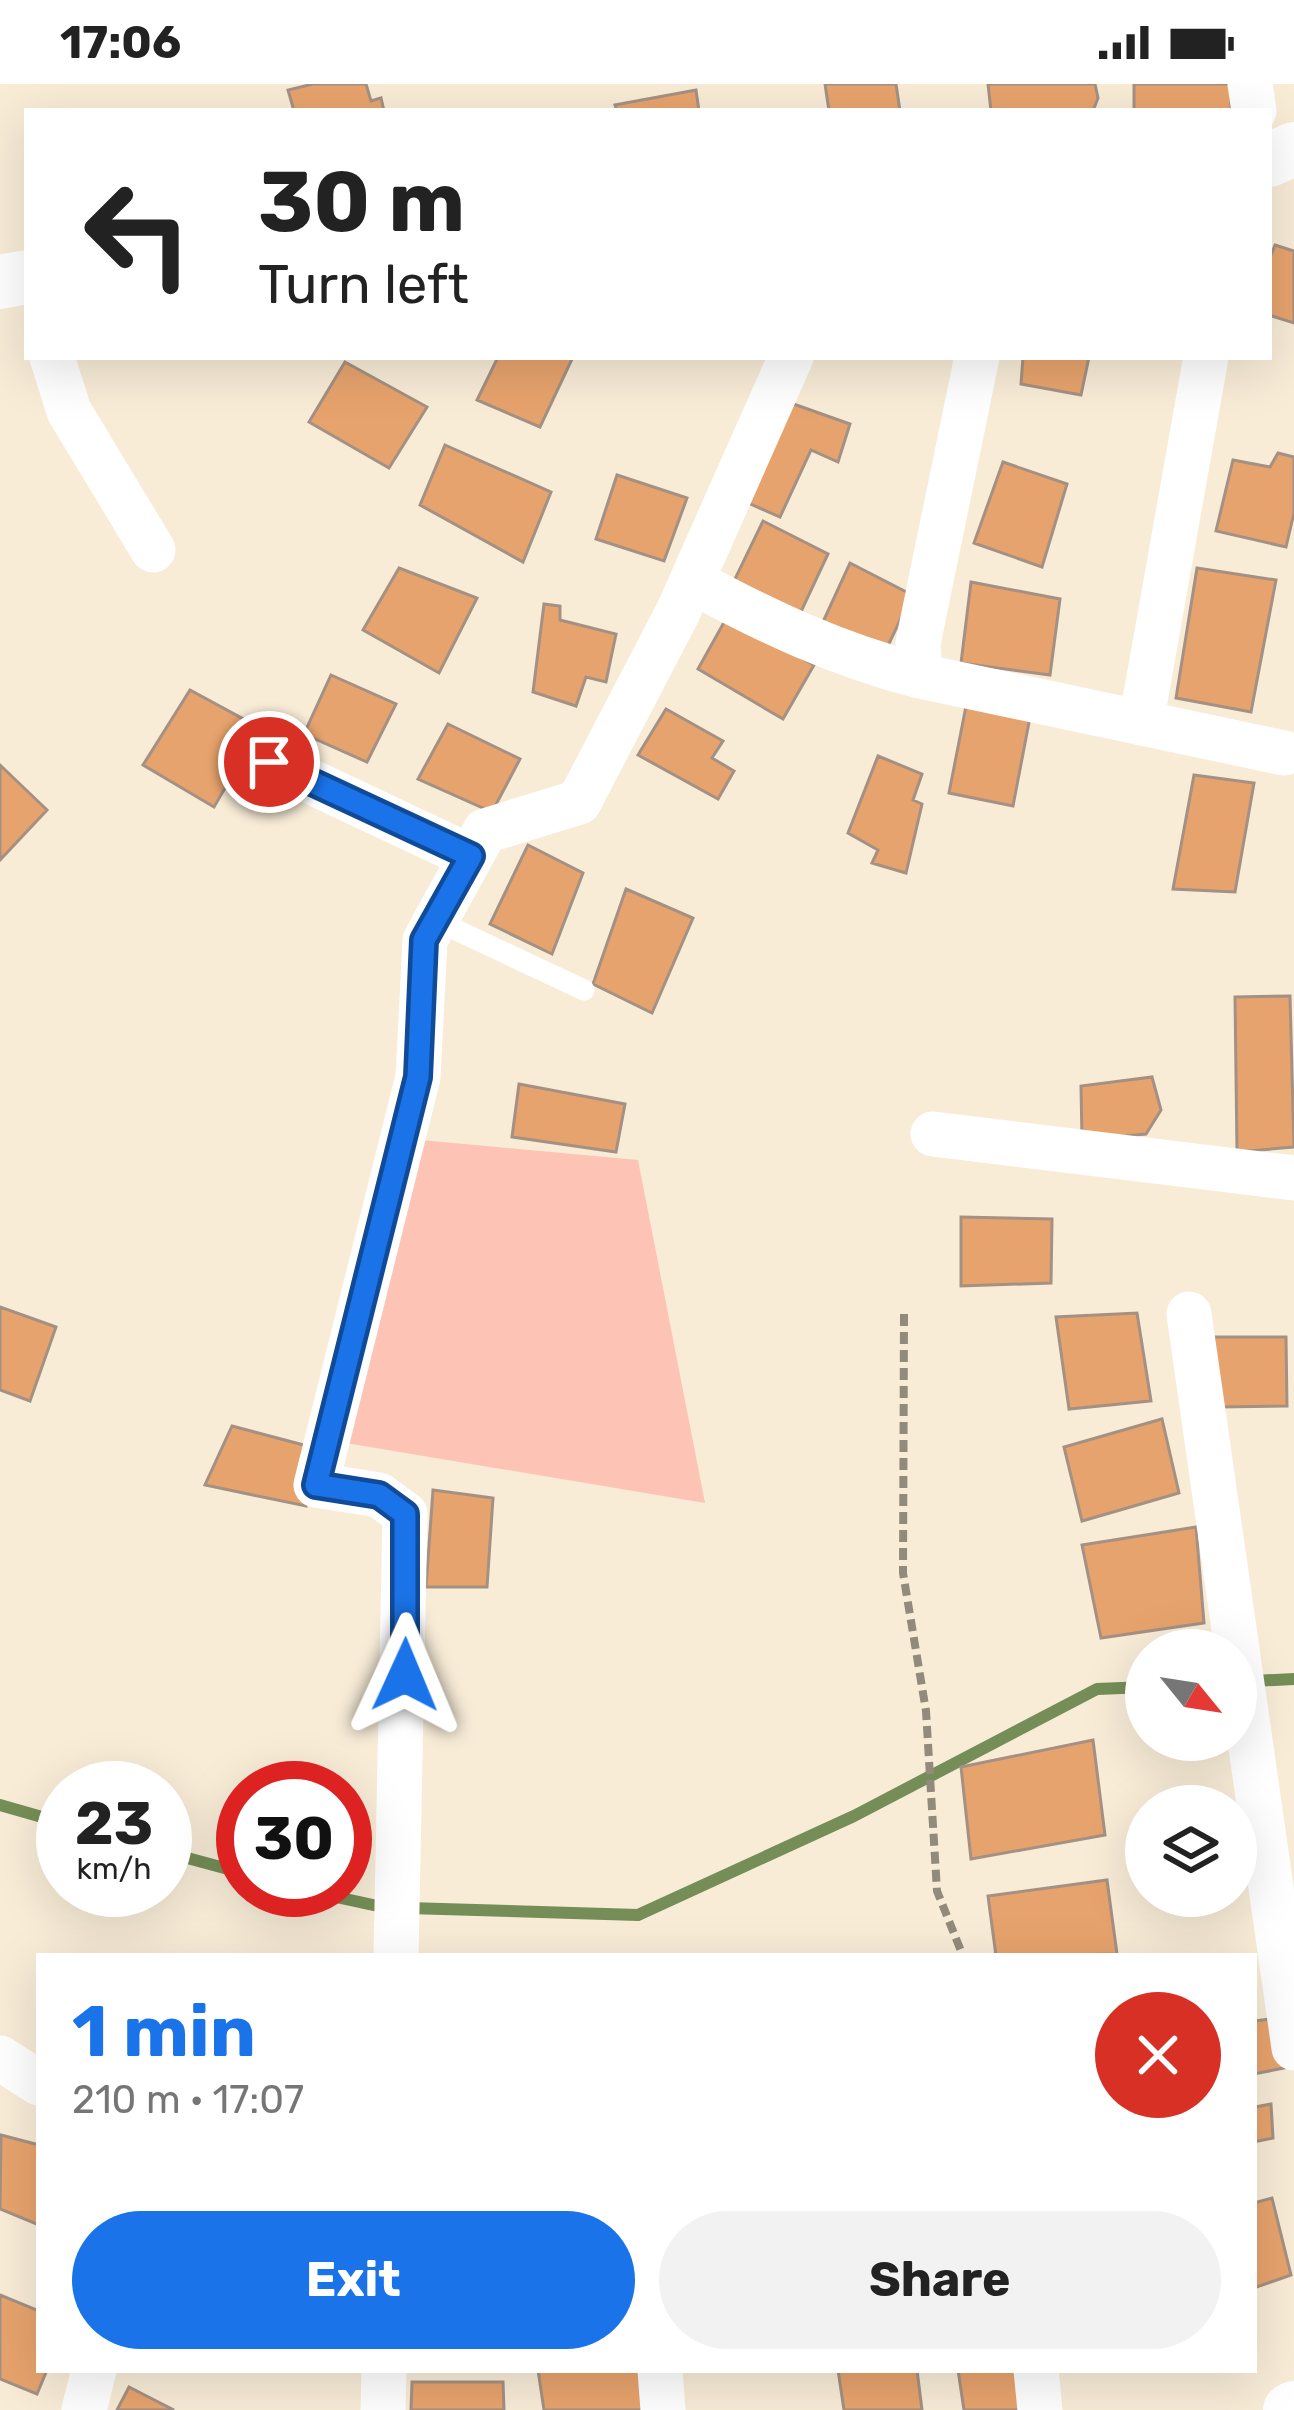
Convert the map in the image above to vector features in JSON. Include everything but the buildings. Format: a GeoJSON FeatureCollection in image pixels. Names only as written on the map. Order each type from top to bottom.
{"type":"FeatureCollection","features":[{"type":"Feature","properties":{"kind":"street"},"geometry":{"type":"LineString","coordinates":[[53,360],[70,411],[153,550]]}},
{"type":"Feature","properties":{"kind":"street"},"geometry":{"type":"LineString","coordinates":[[396,1953],[405,1514],[379,1495],[316,1485],[418,1077],[424,940],[485,831],[579,802],[692,581],[790,360]]}},
{"type":"Feature","properties":{"kind":"street"},"geometry":{"type":"LineString","coordinates":[[920,676],[918,644],[976,360]]}},
{"type":"Feature","properties":{"kind":"street"},"geometry":{"type":"LineString","coordinates":[[1141,723],[1205,360]]}},
{"type":"Feature","properties":{"kind":"street"},"geometry":{"type":"LineString","coordinates":[[692,581],[779,629],[860,661],[1284,753]]}},
{"type":"Feature","properties":{"kind":"street"},"geometry":{"type":"LineString","coordinates":[[269,762],[471,856]]}},
{"type":"Feature","properties":{"kind":"street"},"geometry":{"type":"LineString","coordinates":[[933,1134],[1294,1178]]}},
{"type":"Feature","properties":{"kind":"street"},"geometry":{"type":"LineString","coordinates":[[1189,1314],[1294,2048]]}},
{"type":"Feature","properties":{"kind":"street"},"geometry":{"type":"LineString","coordinates":[[0,2058],[36,2081]]}},
{"type":"Feature","properties":{"kind":"street"},"geometry":{"type":"LineString","coordinates":[[84,2410],[93,2373]]}},
{"type":"Feature","properties":{"kind":"street"},"geometry":{"type":"LineString","coordinates":[[382,2410],[384,2373]]}},
{"type":"Feature","properties":{"kind":"street"},"geometry":{"type":"LineString","coordinates":[[660,2373],[663,2410]]}},
{"type":"Feature","properties":{"kind":"street"},"geometry":{"type":"LineString","coordinates":[[1036,2373],[1040,2410]]}},
{"type":"Feature","properties":{"kind":"lane"},"geometry":{"type":"LineString","coordinates":[[435,920],[584,990]]}},
{"type":"Feature","properties":{"kind":"path"},"geometry":{"type":"LineString","coordinates":[[904,1314],[903,1573],[926,1711],[938,1891],[962,1953]]}},
{"type":"Feature","properties":{"kind":"shaded area"},"geometry":{"type":"Polygon","coordinates":[[[421,1140],[638,1160],[705,1503],[346,1443],[421,1140]]]}},
{"type":"Feature","properties":{"kind":"waterway"},"geometry":{"type":"LineString","coordinates":[[1257,1681],[1294,1679]]}},
{"type":"Feature","properties":{"kind":"waterway"},"geometry":{"type":"LineString","coordinates":[[408,1908],[638,1915],[854,1816],[1097,1689],[1125,1688]]}},
{"type":"Feature","properties":{"kind":"waterway"},"geometry":{"type":"LineString","coordinates":[[0,1805],[36,1815]]}},
{"type":"Feature","properties":{"kind":"waterway"},"geometry":{"type":"LineString","coordinates":[[192,1859],[216,1866]]}},
{"type":"Feature","properties":{"kind":"waterway"},"geometry":{"type":"LineString","coordinates":[[372,1905],[387,1908]]}},
{"type":"Feature","properties":{"kind":"route"},"geometry":{"type":"LineString","coordinates":[[269,762],[471,856],[424,940],[418,1077],[316,1485],[379,1495],[405,1514],[405,1675]]}}]}
